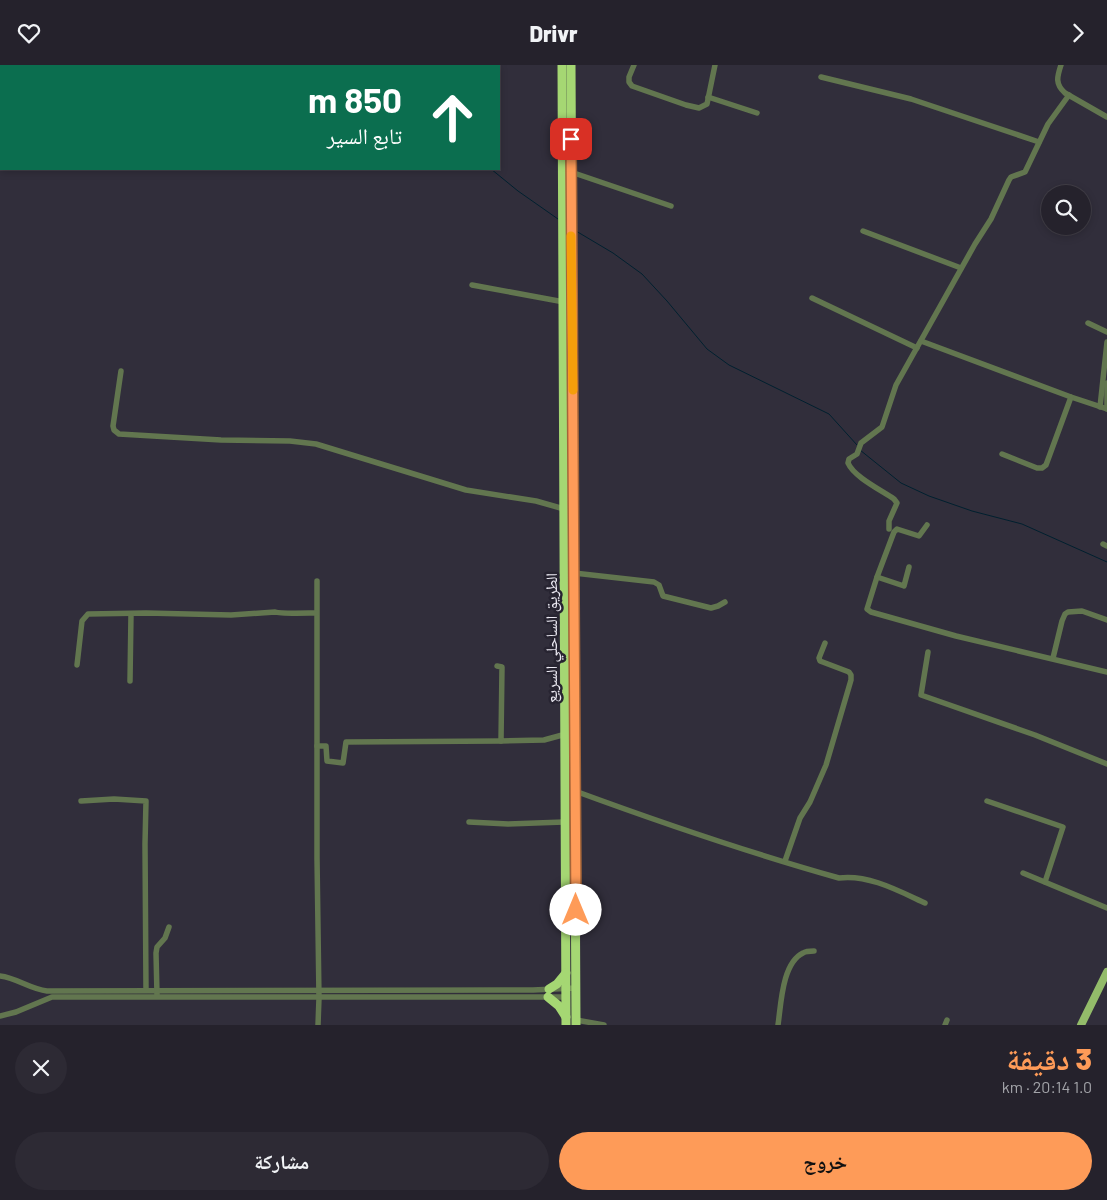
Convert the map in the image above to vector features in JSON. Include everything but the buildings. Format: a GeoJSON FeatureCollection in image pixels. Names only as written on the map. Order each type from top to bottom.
{"type":"FeatureCollection","features":[{"type":"Feature","properties":{"kind":"highway"},"geometry":{"type":"LineString","coordinates":[[562,65],[568,251]]}},
{"type":"Feature","properties":{"kind":"highway"},"geometry":{"type":"LineString","coordinates":[[568,216],[571,172],[571,65]]}},
{"type":"Feature","properties":{"kind":"highway","name":"الطريق الساحلي السريع"},"geometry":{"type":"LineString","coordinates":[[568,251],[564,302],[566,734],[564,823],[567,890],[566,972],[576,1023]]}},
{"type":"Feature","properties":{"kind":"highway","name":"الطريق الساحلي السريع"},"geometry":{"type":"LineString","coordinates":[[566,1021],[571,993],[575,791],[574,573],[568,251]]}},
{"type":"Feature","properties":{"kind":"highway"},"geometry":{"type":"LineString","coordinates":[[566,972],[549,993],[559,1006],[566,1021]]}},
{"type":"Feature","properties":{"kind":"main road"},"geometry":{"type":"LineString","coordinates":[[1081,1025],[1107,972]]}},
{"type":"Feature","properties":{"kind":"street"},"geometry":{"type":"LineString","coordinates":[[634,65],[629,77],[629,82],[632,86],[686,105],[699,107],[707,104],[715,65]]}},
{"type":"Feature","properties":{"kind":"street"},"geometry":{"type":"LineString","coordinates":[[1061,65],[1057,79],[1058,84],[1065,93],[1107,117]]}},
{"type":"Feature","properties":{"kind":"street"},"geometry":{"type":"LineString","coordinates":[[821,77],[911,99],[1040,142]]}},
{"type":"Feature","properties":{"kind":"street"},"geometry":{"type":"LineString","coordinates":[[888,529],[889,521],[897,503],[894,499],[856,474],[848,463],[849,459],[857,454],[862,443],[882,427],[896,385],[961,268],[991,219],[1009,180],[1011,177],[1025,172],[1048,124],[1068,95]]}},
{"type":"Feature","properties":{"kind":"street"},"geometry":{"type":"LineString","coordinates":[[708,97],[757,113]]}},
{"type":"Feature","properties":{"kind":"street"},"geometry":{"type":"LineString","coordinates":[[571,172],[671,206]]}},
{"type":"Feature","properties":{"kind":"street"},"geometry":{"type":"LineString","coordinates":[[863,231],[961,268]]}},
{"type":"Feature","properties":{"kind":"street"},"geometry":{"type":"LineString","coordinates":[[472,285],[564,302]]}},
{"type":"Feature","properties":{"kind":"street"},"geometry":{"type":"LineString","coordinates":[[812,298],[917,348]]}},
{"type":"Feature","properties":{"kind":"street"},"geometry":{"type":"LineString","coordinates":[[1088,323],[1107,332]]}},
{"type":"Feature","properties":{"kind":"street"},"geometry":{"type":"LineString","coordinates":[[921,341],[1107,409],[1107,383]]}},
{"type":"Feature","properties":{"kind":"street"},"geometry":{"type":"LineString","coordinates":[[1100,407],[1107,343]]}},
{"type":"Feature","properties":{"kind":"street"},"geometry":{"type":"LineString","coordinates":[[121,371],[114,427],[114,431],[120,434],[221,440],[290,441],[316,444],[458,488],[536,501],[564,509]]}},
{"type":"Feature","properties":{"kind":"street"},"geometry":{"type":"LineString","coordinates":[[1002,454],[1037,468],[1042,468],[1046,465],[1071,397]]}},
{"type":"Feature","properties":{"kind":"street"},"geometry":{"type":"LineString","coordinates":[[927,525],[919,537],[897,529],[894,532],[867,609],[871,612],[956,636],[1107,672]]}},
{"type":"Feature","properties":{"kind":"street"},"geometry":{"type":"LineString","coordinates":[[877,577],[904,586],[909,567]]}},
{"type":"Feature","properties":{"kind":"street"},"geometry":{"type":"LineString","coordinates":[[574,573],[654,581],[659,585],[663,596],[711,608],[725,602]]}},
{"type":"Feature","properties":{"kind":"street"},"geometry":{"type":"LineString","coordinates":[[317,581],[318,1025]]}},
{"type":"Feature","properties":{"kind":"street"},"geometry":{"type":"LineString","coordinates":[[1052,658],[1065,614],[1082,611],[1107,620]]}},
{"type":"Feature","properties":{"kind":"street"},"geometry":{"type":"LineString","coordinates":[[77,665],[81,628],[84,617],[90,614],[231,615],[275,612],[280,614],[285,612],[316,613]]}},
{"type":"Feature","properties":{"kind":"street"},"geometry":{"type":"LineString","coordinates":[[130,681],[131,614]]}},
{"type":"Feature","properties":{"kind":"street"},"geometry":{"type":"LineString","coordinates":[[785,861],[800,819],[810,802],[826,765],[851,680],[851,675],[848,671],[820,661],[819,658],[825,643]]}},
{"type":"Feature","properties":{"kind":"street"},"geometry":{"type":"LineString","coordinates":[[928,651],[921,695],[1035,735],[1107,763]]}},
{"type":"Feature","properties":{"kind":"street"},"geometry":{"type":"LineString","coordinates":[[497,666],[502,667],[501,741]]}},
{"type":"Feature","properties":{"kind":"street"},"geometry":{"type":"LineString","coordinates":[[317,746],[326,746],[327,761],[343,763],[346,742],[544,740],[566,734]]}},
{"type":"Feature","properties":{"kind":"street"},"geometry":{"type":"LineString","coordinates":[[575,791],[670,825],[839,878],[863,879],[888,887],[925,903]]}},
{"type":"Feature","properties":{"kind":"street"},"geometry":{"type":"LineString","coordinates":[[82,801],[114,799],[146,801],[146,991]]}},
{"type":"Feature","properties":{"kind":"street"},"geometry":{"type":"LineString","coordinates":[[987,801],[1063,827],[1046,882]]}},
{"type":"Feature","properties":{"kind":"street"},"geometry":{"type":"LineString","coordinates":[[469,823],[564,823]]}},
{"type":"Feature","properties":{"kind":"street"},"geometry":{"type":"LineString","coordinates":[[1024,873],[1107,908]]}},
{"type":"Feature","properties":{"kind":"street"},"geometry":{"type":"LineString","coordinates":[[156,994],[157,947],[165,938],[169,927]]}},
{"type":"Feature","properties":{"kind":"street"},"geometry":{"type":"LineString","coordinates":[[778,1025],[787,972],[791,963],[804,952],[814,951]]}},
{"type":"Feature","properties":{"kind":"street"},"geometry":{"type":"LineString","coordinates":[[0,976],[38,990],[95,994],[252,993],[319,989],[571,993]]}},
{"type":"Feature","properties":{"kind":"street"},"geometry":{"type":"LineString","coordinates":[[371,990],[372,997]]}},
{"type":"Feature","properties":{"kind":"street"},"geometry":{"type":"LineString","coordinates":[[0,1016],[16,1012],[47,998],[146,991],[156,994]]}},
{"type":"Feature","properties":{"kind":"street"},"geometry":{"type":"LineString","coordinates":[[252,993],[319,998],[492,993]]}},
{"type":"Feature","properties":{"kind":"street"},"geometry":{"type":"LineString","coordinates":[[576,1023],[604,1025]]}},
{"type":"Feature","properties":{"kind":"waterway"},"geometry":{"type":"LineString","coordinates":[[492,170],[558,219]]}},
{"type":"Feature","properties":{"kind":"waterway"},"geometry":{"type":"LineString","coordinates":[[576,231],[613,253],[642,274],[707,349],[729,365],[829,414],[857,445]]}},
{"type":"Feature","properties":{"kind":"waterway"},"geometry":{"type":"LineString","coordinates":[[860,450],[901,483],[929,496],[972,511],[1022,524],[1107,562]]}},
{"type":"Feature","properties":{"kind":"slow traffic"},"geometry":{"type":"LineString","coordinates":[[571,236],[573,390]]}},
{"type":"Feature","properties":{"kind":"route"},"geometry":{"type":"LineString","coordinates":[[571,139],[576,910]]}}]}
